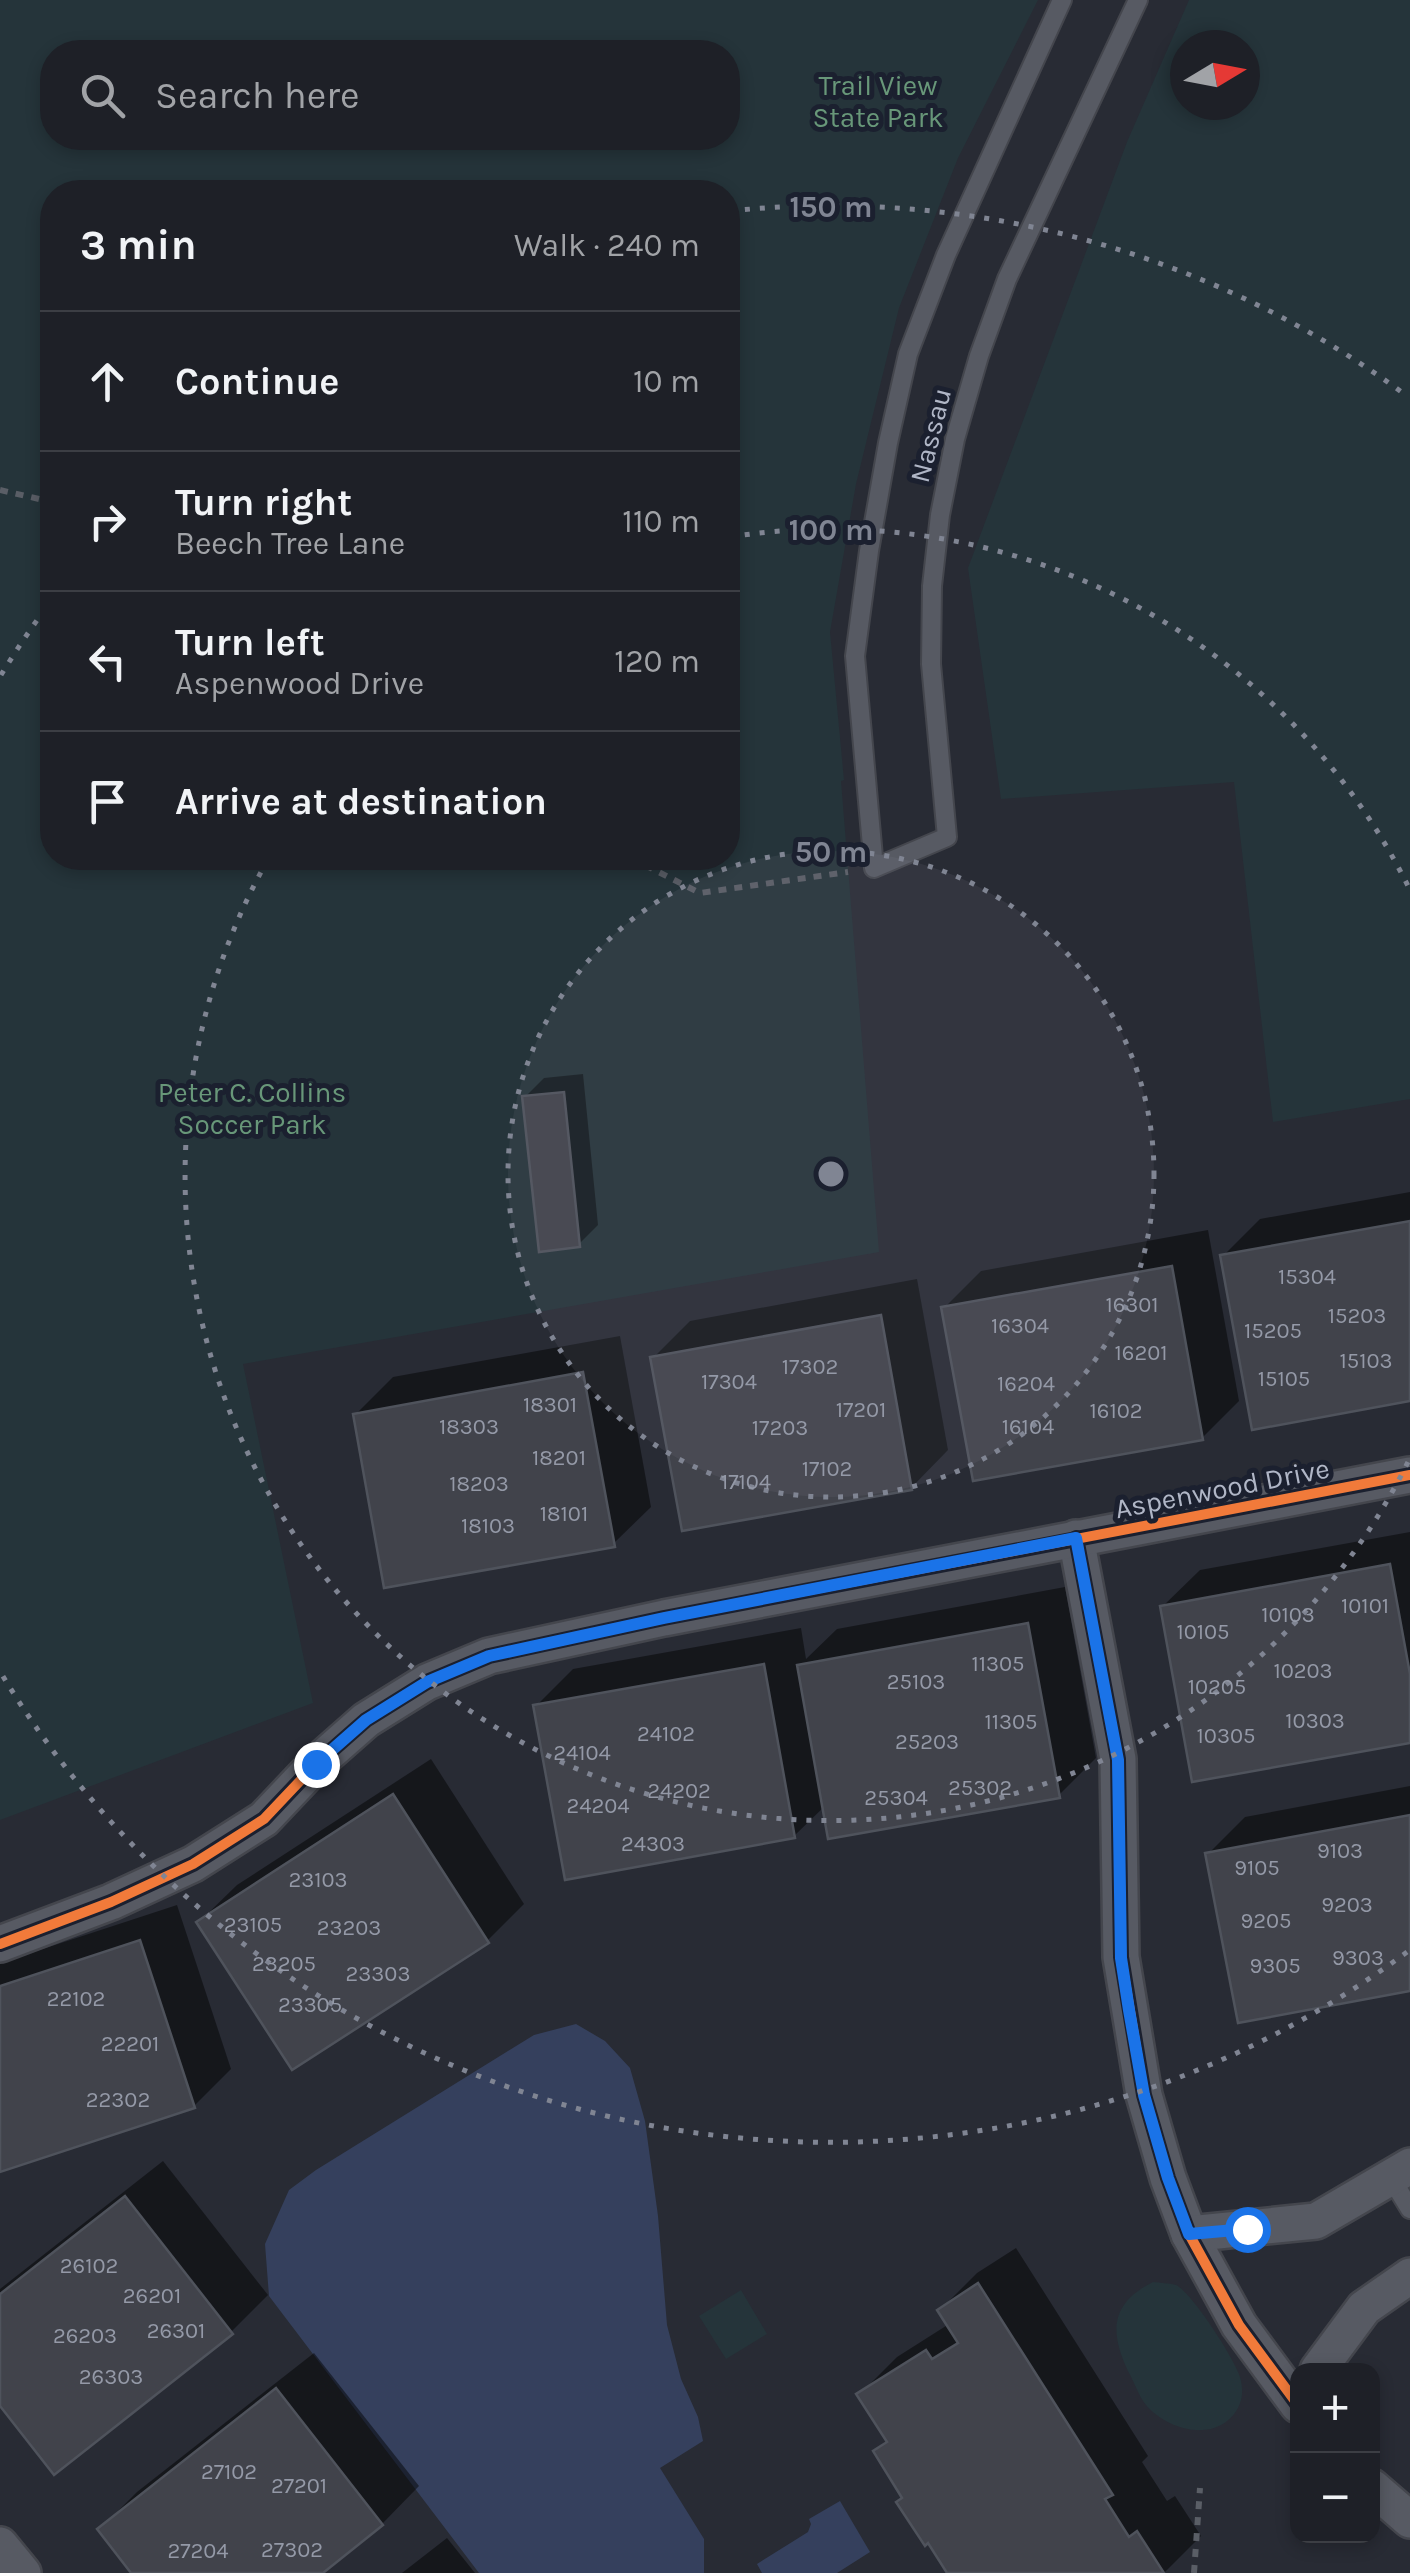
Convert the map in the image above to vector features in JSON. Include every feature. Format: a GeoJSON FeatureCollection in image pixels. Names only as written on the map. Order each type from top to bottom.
{"type":"FeatureCollection","features":[{"type":"Feature","properties":{"kind":"street","name":"Aspenwood Drive"},"geometry":{"type":"LineString","coordinates":[[0,1944],[111,1902],[193,1864],[264,1819],[316,1764],[366,1720],[427,1682],[489,1656],[664,1618],[1410,1475]]}},
{"type":"Feature","properties":{"kind":"street"},"geometry":{"type":"LineString","coordinates":[[1076,1538],[1118,1760],[1121,1958],[1144,2095],[1189,2234],[1239,2325],[1290,2394]]}},
{"type":"Feature","properties":{"kind":"street"},"geometry":{"type":"LineString","coordinates":[[1189,2234],[1316,2221],[1400,2172]]}},
{"type":"Feature","properties":{"kind":"street"},"geometry":{"type":"LineString","coordinates":[[1322,2363],[1364,2308],[1410,2276]]}},
{"type":"Feature","properties":{"kind":"street"},"geometry":{"type":"LineString","coordinates":[[1380,2494],[1410,2520]]}},
{"type":"Feature","properties":{"kind":"street"},"geometry":{"type":"LineString","coordinates":[[0,2545],[23,2573]]}},
{"type":"Feature","properties":{"kind":"lane"},"geometry":{"type":"LineString","coordinates":[[874,868],[856,656],[888,443],[908,354],[946,255],[1062,0]]}},
{"type":"Feature","properties":{"kind":"lane","name":"Nassau"},"geometry":{"type":"LineString","coordinates":[[874,868],[947,837],[931,664],[932,586],[940,514],[955,439],[1006,280],[1138,0]]}},
{"type":"Feature","properties":{"kind":"lane"},"geometry":{"type":"LineString","coordinates":[[1400,2172],[1410,2209]]}},
{"type":"Feature","properties":{"kind":"path"},"geometry":{"type":"LineString","coordinates":[[0,490],[40,499]]}},
{"type":"Feature","properties":{"kind":"path"},"geometry":{"type":"LineString","coordinates":[[655,870],[700,892],[874,868]]}},
{"type":"Feature","properties":{"kind":"path"},"geometry":{"type":"LineString","coordinates":[[1194,2573],[1200,2488]]}},
{"type":"Feature","properties":{"kind":"green space","name":"Peter C. Collins Soccer Park"},"geometry":{"type":"Polygon","coordinates":[[[0,0],[1038,0],[958,158],[899,308],[856,484],[830,632],[879,1252],[243,1364],[313,1703],[0,1820],[0,0]]]}},
{"type":"Feature","properties":{"kind":"green space"},"geometry":{"type":"Polygon","coordinates":[[[1189,0],[1410,0],[1410,1099],[1273,1122],[1234,782],[1001,799],[968,568],[1127,142],[1170,44],[1170,120],[1260,120],[1260,30],[1176,30],[1189,0]]]}},
{"type":"Feature","properties":{"kind":"green space"},"geometry":{"type":"Polygon","coordinates":[[[1153,2282],[1176,2285],[1183,2290],[1238,2372],[1240,2404],[1218,2426],[1193,2430],[1167,2422],[1146,2405],[1128,2371],[1118,2343],[1118,2319],[1129,2299],[1153,2282]]]}},
{"type":"Feature","properties":{"kind":"green space"},"geometry":{"type":"Polygon","coordinates":[[[741,2290],[767,2334],[726,2359],[699,2316],[741,2290]]]}},
{"type":"Feature","properties":{"kind":"water"},"geometry":{"type":"Polygon","coordinates":[[[576,2024],[605,2041],[630,2068],[645,2121],[667,2325],[703,2441],[660,2468],[704,2539],[704,2573],[479,2573],[269,2296],[265,2244],[289,2190],[534,2035],[576,2024]]]}},
{"type":"Feature","properties":{"kind":"water"},"geometry":{"type":"Polygon","coordinates":[[[840,2501],[870,2552],[837,2573],[762,2573],[757,2564],[808,2532],[809,2519],[840,2501]]]}},
{"type":"Feature","properties":{"kind":"building"},"geometry":{"type":"Polygon","coordinates":[[[564,1092],[580,1247],[539,1252],[522,1096],[564,1092]]]}},
{"type":"Feature","properties":{"kind":"building"},"geometry":{"type":"Polygon","coordinates":[[[1410,1221],[1410,1401],[1252,1430],[1220,1255],[1410,1221]]]}},
{"type":"Feature","properties":{"kind":"building"},"geometry":{"type":"Polygon","coordinates":[[[1172,1266],[1203,1440],[973,1481],[941,1307],[1172,1266]]]}},
{"type":"Feature","properties":{"kind":"building"},"geometry":{"type":"Polygon","coordinates":[[[881,1315],[912,1490],[682,1531],[650,1357],[881,1315]]]}},
{"type":"Feature","properties":{"kind":"building"},"geometry":{"type":"Polygon","coordinates":[[[583,1372],[615,1547],[384,1588],[353,1414],[583,1372]]]}},
{"type":"Feature","properties":{"kind":"building"},"geometry":{"type":"Polygon","coordinates":[[[1390,1564],[1410,1674],[1410,1743],[1192,1782],[1160,1606],[1390,1564]]]}},
{"type":"Feature","properties":{"kind":"building"},"geometry":{"type":"Polygon","coordinates":[[[1028,1623],[1060,1798],[828,1839],[797,1665],[1028,1623]]]}},
{"type":"Feature","properties":{"kind":"building"},"geometry":{"type":"Polygon","coordinates":[[[764,1664],[795,1838],[565,1880],[533,1705],[764,1664]]]}},
{"type":"Feature","properties":{"kind":"building"},"geometry":{"type":"Polygon","coordinates":[[[393,1794],[489,1943],[292,2070],[196,1922],[393,1794]]]}},
{"type":"Feature","properties":{"kind":"building"},"geometry":{"type":"Polygon","coordinates":[[[1410,1815],[1410,1991],[1238,2023],[1205,1853],[1410,1815]]]}},
{"type":"Feature","properties":{"kind":"building"},"geometry":{"type":"Polygon","coordinates":[[[140,1940],[195,2108],[0,2172],[0,1986],[140,1940]]]}},
{"type":"Feature","properties":{"kind":"building"},"geometry":{"type":"Polygon","coordinates":[[[125,2196],[233,2334],[54,2475],[0,2406],[0,2294],[125,2196]]]}},
{"type":"Feature","properties":{"kind":"building"},"geometry":{"type":"Polygon","coordinates":[[[978,2283],[1113,2495],[1105,2499],[1129,2537],[1137,2531],[1164,2573],[947,2573],[896,2502],[902,2498],[873,2451],[887,2442],[856,2394],[926,2350],[932,2359],[958,2343],[937,2310],[978,2283]]]}},
{"type":"Feature","properties":{"kind":"building"},"geometry":{"type":"Polygon","coordinates":[[[276,2388],[383,2525],[323,2573],[131,2573],[97,2529],[276,2388]]]}},
{"type":"Feature","properties":{"kind":"cycle path"},"geometry":{"type":"LineString","coordinates":[[0,1944],[111,1902],[193,1864],[264,1819],[316,1764],[366,1720],[427,1682],[489,1656],[664,1618],[1410,1475]]}},
{"type":"Feature","properties":{"kind":"cycle path"},"geometry":{"type":"LineString","coordinates":[[1076,1538],[1118,1759],[1121,1957],[1144,2095],[1189,2234],[1239,2325],[1290,2394]]}},
{"type":"Feature","properties":{"kind":"route"},"geometry":{"type":"LineString","coordinates":[[316,1764],[366,1720],[427,1682],[489,1656],[1076,1538],[1118,1760],[1121,1958],[1144,2095],[1189,2234],[1247,2229]]}},
{"type":"Feature","properties":{"kind":"park label","name":"Trail View State Park"},"geometry":{"type":"Point","coordinates":[878,101]}}]}
